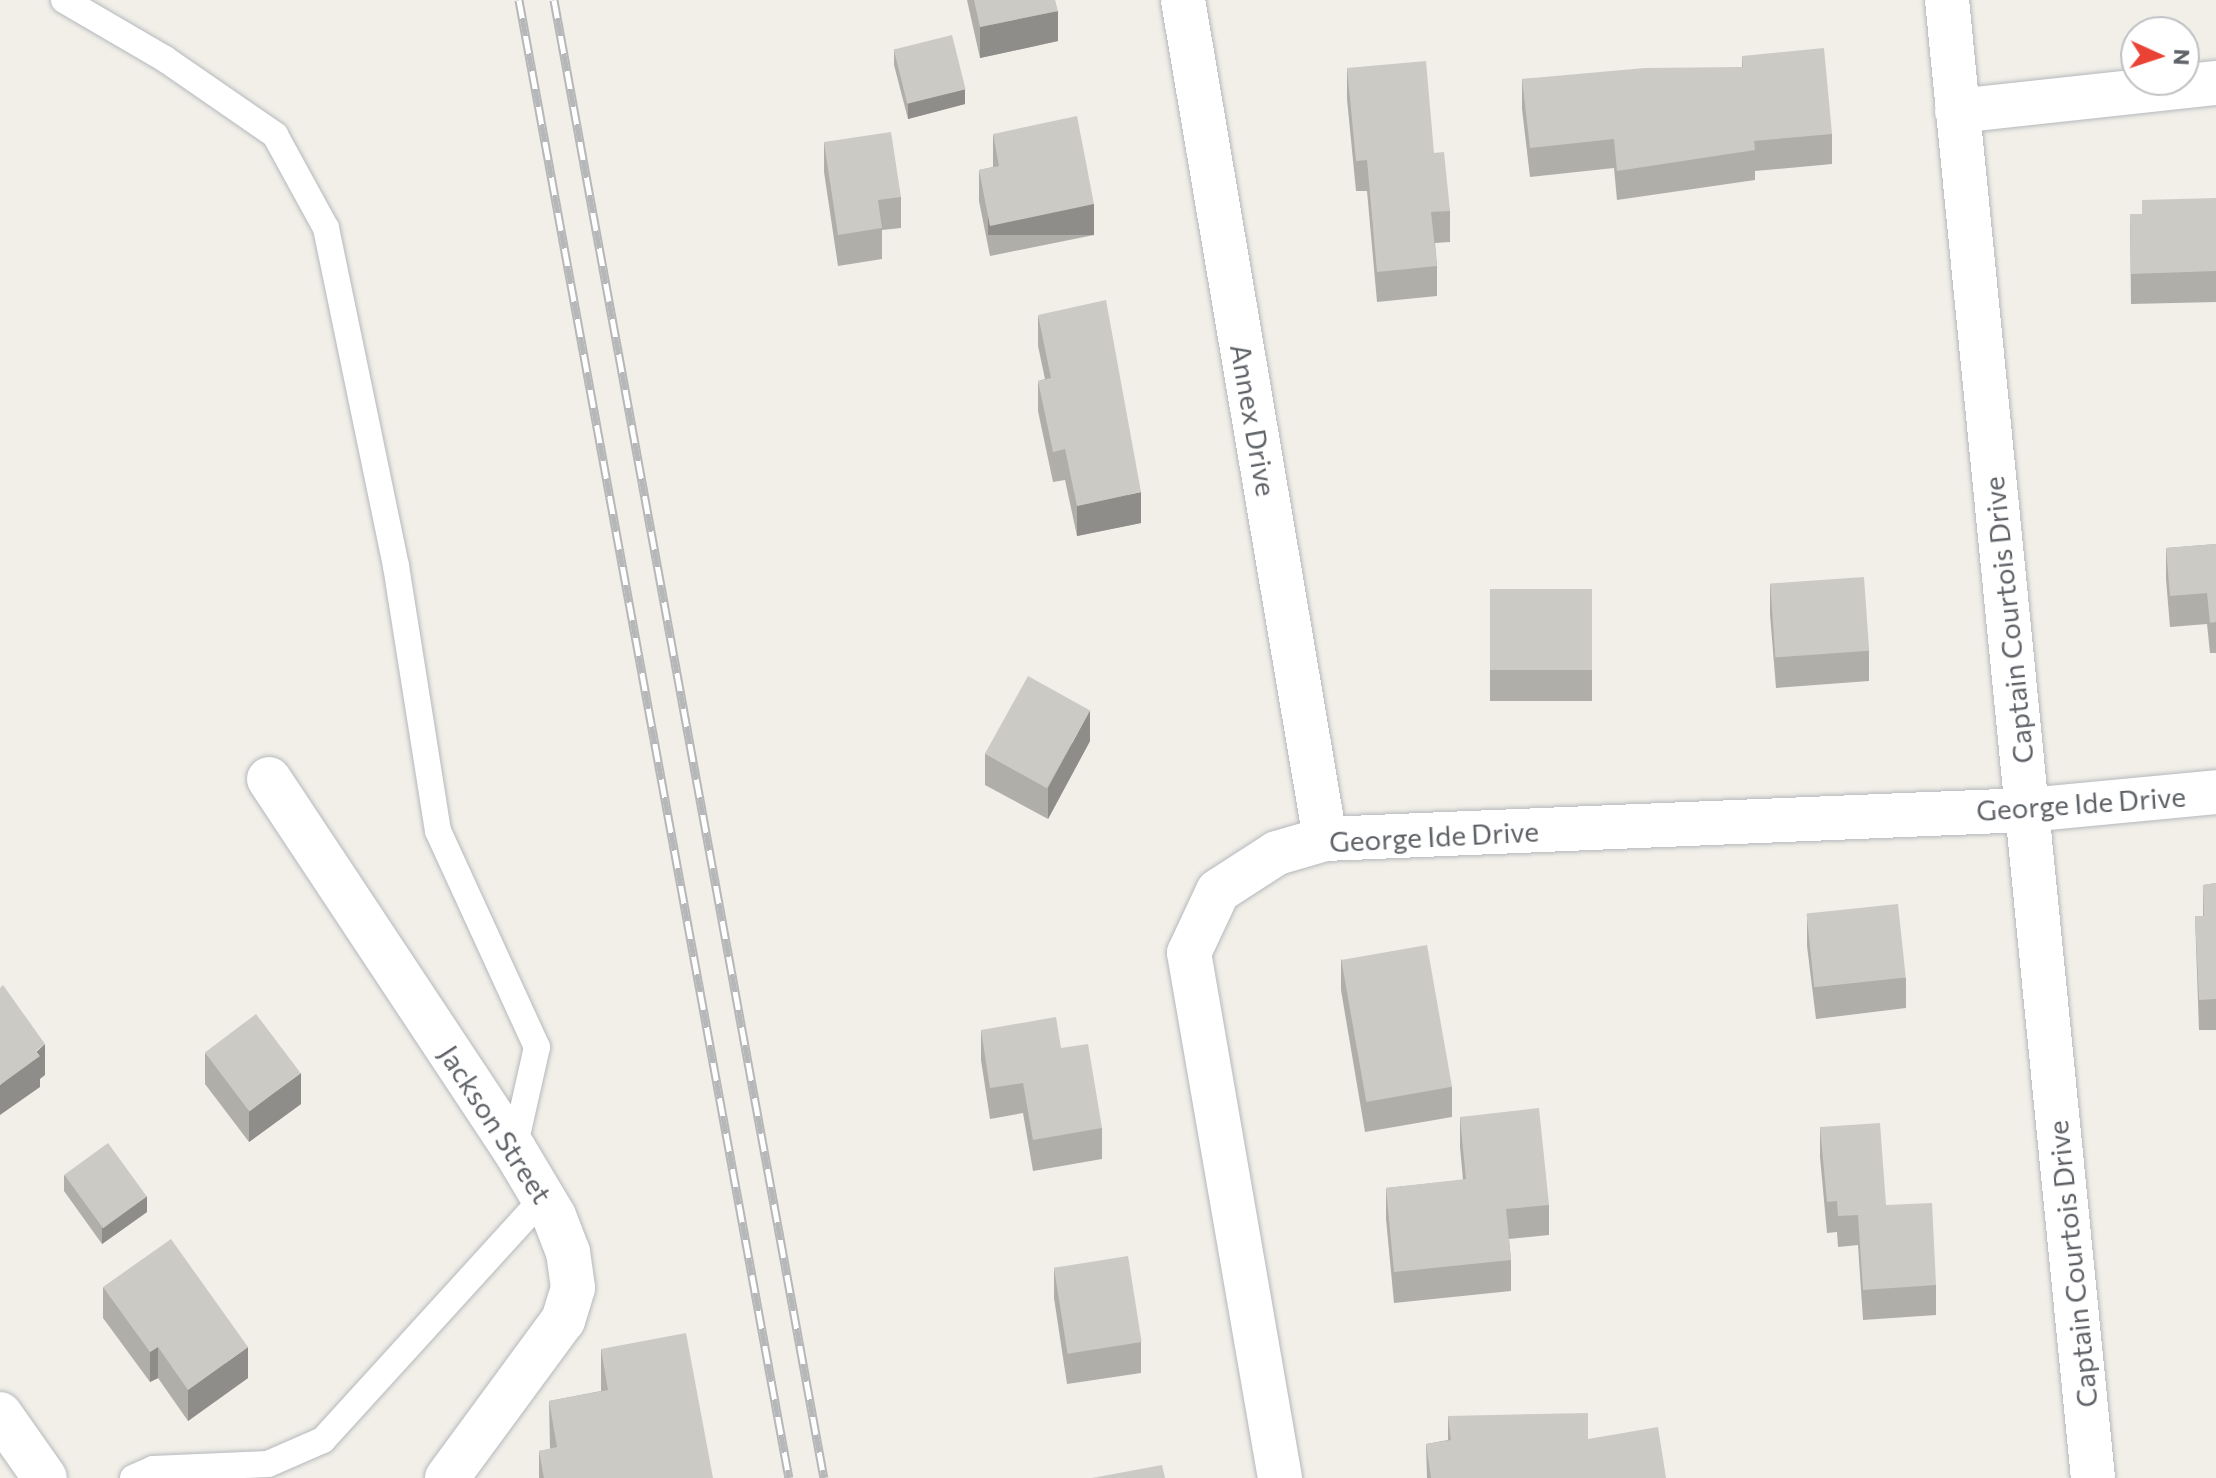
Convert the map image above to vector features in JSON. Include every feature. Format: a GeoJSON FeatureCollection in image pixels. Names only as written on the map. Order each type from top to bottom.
{"type":"FeatureCollection","features":[{"type":"Feature","properties":{"kind":"street","name":"Annex Drive"},"geometry":{"type":"LineString","coordinates":[[1183,0],[1325,839]]}},
{"type":"Feature","properties":{"kind":"street","name":"Captain Courtois Drive"},"geometry":{"type":"LineString","coordinates":[[1947,0],[2093,1478]]}},
{"type":"Feature","properties":{"kind":"street"},"geometry":{"type":"LineString","coordinates":[[1957,111],[2216,83]]}},
{"type":"Feature","properties":{"kind":"street","name":"Jackson Street"},"geometry":{"type":"LineString","coordinates":[[269,779],[514,1149],[543,1198],[568,1252],[573,1288],[563,1320],[447,1478]]}},
{"type":"Feature","properties":{"kind":"street","name":"George Ide Drive"},"geometry":{"type":"LineString","coordinates":[[1280,1478],[1189,953],[1218,891],[1277,853],[1325,839],[2027,810],[2216,792]]}},
{"type":"Feature","properties":{"kind":"street"},"geometry":{"type":"LineString","coordinates":[[0,1414],[45,1478]]}},
{"type":"Feature","properties":{"kind":"lane"},"geometry":{"type":"LineString","coordinates":[[64,0],[165,59],[275,135],[326,228],[396,566],[438,831],[537,1047],[514,1149]]}},
{"type":"Feature","properties":{"kind":"lane"},"geometry":{"type":"LineString","coordinates":[[133,1478],[153,1469],[268,1464],[323,1440],[543,1198]]}},
{"type":"Feature","properties":{"kind":"building"},"geometry":{"type":"Polygon","coordinates":[[[974,0],[1055,0],[1058,11],[980,27],[974,0]]]}},
{"type":"Feature","properties":{"kind":"building"},"geometry":{"type":"Polygon","coordinates":[[[952,35],[966,89],[907,104],[894,50],[952,35]]]}},
{"type":"Feature","properties":{"kind":"building"},"geometry":{"type":"Polygon","coordinates":[[[1824,48],[1832,134],[1754,141],[1755,150],[1617,171],[1614,139],[1530,148],[1522,79],[1645,68],[1743,67],[1742,56],[1824,48]]]}},
{"type":"Feature","properties":{"kind":"building"},"geometry":{"type":"Polygon","coordinates":[[[1426,61],[1434,153],[1444,152],[1450,211],[1431,212],[1437,266],[1377,272],[1367,160],[1356,161],[1347,68],[1426,61]]]}},
{"type":"Feature","properties":{"kind":"building"},"geometry":{"type":"Polygon","coordinates":[[[1077,116],[1094,204],[990,226],[979,170],[999,166],[993,134],[1077,116]]]}},
{"type":"Feature","properties":{"kind":"building"},"geometry":{"type":"Polygon","coordinates":[[[891,132],[901,197],[878,200],[882,228],[838,235],[824,142],[891,132]]]}},
{"type":"Feature","properties":{"kind":"building"},"geometry":{"type":"Polygon","coordinates":[[[2216,198],[2216,271],[2131,274],[2130,214],[2142,214],[2142,200],[2216,198]]]}},
{"type":"Feature","properties":{"kind":"building"},"geometry":{"type":"Polygon","coordinates":[[[1106,300],[1141,492],[1077,506],[1065,449],[1053,452],[1038,381],[1051,378],[1038,315],[1106,300]]]}},
{"type":"Feature","properties":{"kind":"building"},"geometry":{"type":"Polygon","coordinates":[[[2216,544],[2216,622],[2210,623],[2207,593],[2170,596],[2166,548],[2216,544]]]}},
{"type":"Feature","properties":{"kind":"building"},"geometry":{"type":"Polygon","coordinates":[[[1864,577],[1869,651],[1775,657],[1770,584],[1864,577]]]}},
{"type":"Feature","properties":{"kind":"building"},"geometry":{"type":"Polygon","coordinates":[[[1490,589],[1592,589],[1592,670],[1490,670],[1490,589]]]}},
{"type":"Feature","properties":{"kind":"building"},"geometry":{"type":"Polygon","coordinates":[[[1028,676],[1090,710],[1047,788],[985,754],[1028,676]]]}},
{"type":"Feature","properties":{"kind":"building"},"geometry":{"type":"Polygon","coordinates":[[[2216,883],[2216,999],[2199,1000],[2195,916],[2204,916],[2203,885],[2216,883]]]}},
{"type":"Feature","properties":{"kind":"building"},"geometry":{"type":"Polygon","coordinates":[[[1898,904],[1906,978],[1814,987],[1807,914],[1898,904]]]}},
{"type":"Feature","properties":{"kind":"building"},"geometry":{"type":"Polygon","coordinates":[[[1427,945],[1452,1087],[1366,1102],[1341,960],[1427,945]]]}},
{"type":"Feature","properties":{"kind":"building"},"geometry":{"type":"Polygon","coordinates":[[[3,985],[45,1044],[36,1051],[40,1056],[0,1085],[0,988],[3,985]]]}},
{"type":"Feature","properties":{"kind":"building"},"geometry":{"type":"Polygon","coordinates":[[[256,1014],[301,1073],[249,1112],[205,1053],[256,1014]]]}},
{"type":"Feature","properties":{"kind":"building"},"geometry":{"type":"Polygon","coordinates":[[[1056,1017],[1061,1048],[1088,1044],[1102,1128],[1033,1140],[1023,1083],[990,1088],[981,1030],[1056,1017]]]}},
{"type":"Feature","properties":{"kind":"building"},"geometry":{"type":"Polygon","coordinates":[[[1539,1108],[1549,1205],[1506,1209],[1511,1260],[1394,1272],[1386,1188],[1466,1179],[1460,1117],[1539,1108]]]}},
{"type":"Feature","properties":{"kind":"building"},"geometry":{"type":"Polygon","coordinates":[[[1880,1123],[1886,1205],[1932,1203],[1936,1285],[1863,1290],[1858,1215],[1838,1216],[1837,1201],[1827,1202],[1820,1127],[1880,1123]]]}},
{"type":"Feature","properties":{"kind":"building"},"geometry":{"type":"Polygon","coordinates":[[[108,1143],[147,1196],[103,1228],[64,1175],[108,1143]]]}},
{"type":"Feature","properties":{"kind":"building"},"geometry":{"type":"Polygon","coordinates":[[[171,1239],[248,1347],[188,1390],[158,1347],[150,1352],[103,1287],[171,1239]]]}},
{"type":"Feature","properties":{"kind":"building"},"geometry":{"type":"Polygon","coordinates":[[[1128,1256],[1142,1342],[1068,1354],[1054,1268],[1128,1256]]]}},
{"type":"Feature","properties":{"kind":"building"},"geometry":{"type":"Polygon","coordinates":[[[686,1333],[713,1478],[544,1478],[539,1451],[557,1447],[549,1401],[608,1390],[601,1349],[686,1333]]]}},
{"type":"Feature","properties":{"kind":"building"},"geometry":{"type":"Polygon","coordinates":[[[1588,1413],[1588,1439],[1658,1427],[1666,1478],[1431,1478],[1426,1444],[1451,1440],[1448,1416],[1588,1413]]]}},
{"type":"Feature","properties":{"kind":"building"},"geometry":{"type":"Polygon","coordinates":[[[1162,1465],[1165,1478],[1092,1478],[1162,1465]]]}},
{"type":"Feature","properties":{"kind":"railway"},"geometry":{"type":"LineString","coordinates":[[519,0],[789,1478]]}},
{"type":"Feature","properties":{"kind":"railway"},"geometry":{"type":"LineString","coordinates":[[554,0],[824,1478]]}}]}
